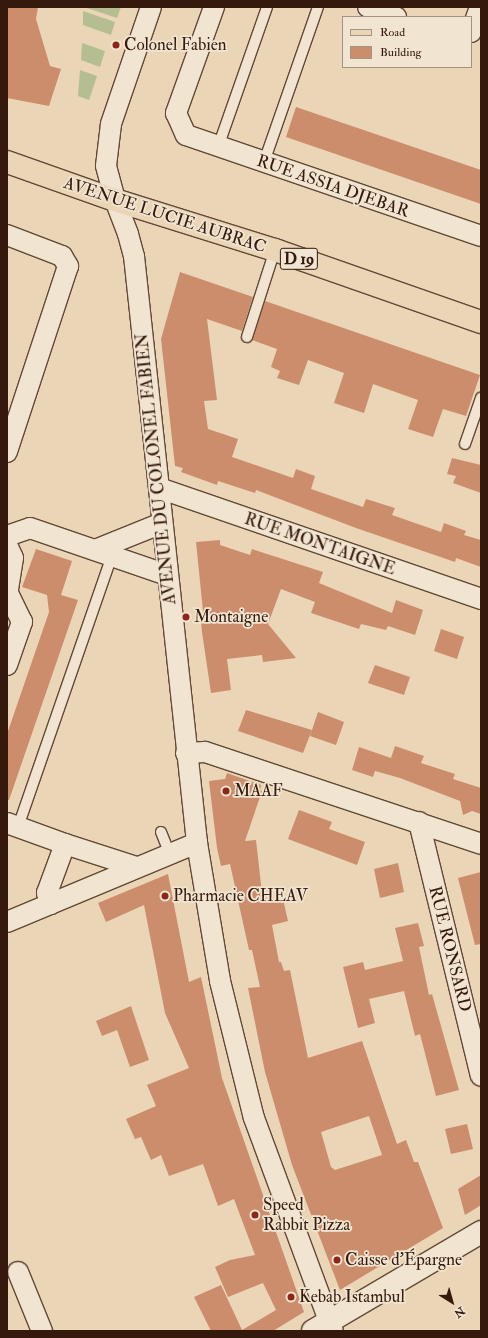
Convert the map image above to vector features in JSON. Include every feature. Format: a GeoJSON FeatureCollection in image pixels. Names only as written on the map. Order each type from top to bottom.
{"type":"FeatureCollection","features":[{"type":"Feature","properties":{"kind":"main road","name":"AVENUE LUCIE AUBRAC"},"geometry":{"type":"LineString","coordinates":[[7,162],[114,200],[275,250],[481,322]]}},
{"type":"Feature","properties":{"kind":"street","name":"AVENUE DU COLONEL FABIEN"},"geometry":{"type":"LineString","coordinates":[[151,7],[112,124],[106,166],[114,200],[128,234],[134,256],[186,753],[197,843],[220,982],[254,1118],[325,1328]]}},
{"type":"Feature","properties":{"kind":"street","name":"RUE ASSIA DJEBAR"},"geometry":{"type":"LineString","coordinates":[[214,7],[176,113],[186,136],[481,236]]}},
{"type":"Feature","properties":{"kind":"street"},"geometry":{"type":"LineString","coordinates":[[368,7],[393,16]]}},
{"type":"Feature","properties":{"kind":"street"},"geometry":{"type":"LineString","coordinates":[[472,29],[480,7]]}},
{"type":"Feature","properties":{"kind":"street"},"geometry":{"type":"LineString","coordinates":[[7,235],[62,256],[68,266],[7,452]]}},
{"type":"Feature","properties":{"kind":"street","name":"RUE MONTAIGNE"},"geometry":{"type":"LineString","coordinates":[[159,488],[481,599]]}},
{"type":"Feature","properties":{"kind":"street"},"geometry":{"type":"LineString","coordinates":[[103,553],[162,524]]}},
{"type":"Feature","properties":{"kind":"street"},"geometry":{"type":"LineString","coordinates":[[7,536],[30,528],[167,575]]}},
{"type":"Feature","properties":{"kind":"street"},"geometry":{"type":"LineString","coordinates":[[7,545],[12,558],[8,594],[22,622],[7,665]]}},
{"type":"Feature","properties":{"kind":"street"},"geometry":{"type":"LineString","coordinates":[[186,753],[205,752],[481,844]]}},
{"type":"Feature","properties":{"kind":"street","name":"RUE RONSARD"},"geometry":{"type":"LineString","coordinates":[[418,822],[481,1076]]}},
{"type":"Feature","properties":{"kind":"street"},"geometry":{"type":"LineString","coordinates":[[12,825],[136,867]]}},
{"type":"Feature","properties":{"kind":"street"},"geometry":{"type":"LineString","coordinates":[[7,922],[136,867],[197,843]]}},
{"type":"Feature","properties":{"kind":"street"},"geometry":{"type":"LineString","coordinates":[[51,904],[47,893],[65,844]]}},
{"type":"Feature","properties":{"kind":"street"},"geometry":{"type":"LineString","coordinates":[[325,1328],[481,1232]]}},
{"type":"Feature","properties":{"kind":"street"},"geometry":{"type":"LineString","coordinates":[[15,1279],[42,1331]]}},
{"type":"Feature","properties":{"kind":"lane"},"geometry":{"type":"LineString","coordinates":[[218,146],[267,7]]}},
{"type":"Feature","properties":{"kind":"lane"},"geometry":{"type":"LineString","coordinates":[[264,162],[318,7]]}},
{"type":"Feature","properties":{"kind":"lane"},"geometry":{"type":"LineString","coordinates":[[247,337],[275,250]]}},
{"type":"Feature","properties":{"kind":"lane"},"geometry":{"type":"LineString","coordinates":[[465,444],[481,398]]}},
{"type":"Feature","properties":{"kind":"lane"},"geometry":{"type":"LineString","coordinates":[[12,825],[103,553]]}},
{"type":"Feature","properties":{"kind":"lane"},"geometry":{"type":"LineString","coordinates":[[161,832],[170,854]]}},
{"type":"Feature","properties":{"kind":"green space"},"geometry":{"type":"Polygon","coordinates":[[[84,7],[121,7],[117,18],[84,7]]]}},
{"type":"Feature","properties":{"kind":"green space"},"geometry":{"type":"Polygon","coordinates":[[[83,11],[115,22],[111,35],[83,25],[83,11]]]}},
{"type":"Feature","properties":{"kind":"green space"},"geometry":{"type":"Polygon","coordinates":[[[82,43],[105,51],[100,67],[81,60],[82,43]]]}},
{"type":"Feature","properties":{"kind":"green space"},"geometry":{"type":"Polygon","coordinates":[[[80,70],[97,76],[89,100],[78,96],[80,70]]]}},
{"type":"Feature","properties":{"kind":"building"},"geometry":{"type":"Polygon","coordinates":[[[7,7],[38,7],[36,19],[50,66],[61,69],[49,106],[7,98],[7,7]]]}},
{"type":"Feature","properties":{"kind":"building"},"geometry":{"type":"Polygon","coordinates":[[[296,107],[481,170],[481,204],[286,137],[296,107]]]}},
{"type":"Feature","properties":{"kind":"building"},"geometry":{"type":"Polygon","coordinates":[[[180,272],[253,297],[242,331],[207,319],[217,400],[204,401],[208,429],[238,439],[232,457],[293,478],[296,469],[315,476],[311,489],[363,507],[366,499],[395,508],[392,515],[441,532],[444,523],[466,531],[464,535],[481,540],[481,567],[456,558],[455,562],[356,528],[256,490],[255,493],[218,481],[217,485],[181,472],[183,468],[175,466],[161,339],[180,272]]]}},
{"type":"Feature","properties":{"kind":"building"},"geometry":{"type":"Polygon","coordinates":[[[265,301],[480,375],[466,416],[443,409],[433,437],[408,429],[418,400],[373,384],[364,413],[334,403],[344,373],[308,360],[299,385],[277,378],[280,371],[271,367],[277,349],[252,340],[265,301]]]}},
{"type":"Feature","properties":{"kind":"building"},"geometry":{"type":"Polygon","coordinates":[[[452,458],[481,465],[481,493],[453,483],[456,476],[447,474],[452,458]]]}},
{"type":"Feature","properties":{"kind":"building"},"geometry":{"type":"Polygon","coordinates":[[[220,540],[220,545],[250,555],[252,549],[323,572],[319,583],[392,613],[396,600],[423,610],[415,635],[388,626],[386,630],[361,624],[359,629],[311,613],[315,602],[281,589],[268,624],[296,658],[263,662],[262,655],[227,659],[231,690],[211,693],[202,632],[201,621],[204,621],[196,542],[220,540]]]}},
{"type":"Feature","properties":{"kind":"building"},"geometry":{"type":"Polygon","coordinates":[[[36,549],[72,561],[61,595],[78,600],[9,800],[7,800],[7,734],[49,612],[47,595],[22,587],[36,549]]]}},
{"type":"Feature","properties":{"kind":"building"},"geometry":{"type":"Polygon","coordinates":[[[441,629],[464,637],[457,659],[434,651],[441,629]]]}},
{"type":"Feature","properties":{"kind":"building"},"geometry":{"type":"Polygon","coordinates":[[[375,665],[410,677],[404,695],[368,683],[375,665]]]}},
{"type":"Feature","properties":{"kind":"building"},"geometry":{"type":"Polygon","coordinates":[[[246,710],[312,730],[303,753],[238,731],[246,710]]]}},
{"type":"Feature","properties":{"kind":"building"},"geometry":{"type":"Polygon","coordinates":[[[318,712],[344,722],[336,745],[310,736],[318,712]]]}},
{"type":"Feature","properties":{"kind":"building"},"geometry":{"type":"Polygon","coordinates":[[[395,746],[424,756],[421,763],[455,774],[453,779],[481,788],[481,814],[472,811],[463,815],[460,801],[400,778],[375,771],[373,777],[352,770],[359,747],[391,758],[395,746]]]}},
{"type":"Feature","properties":{"kind":"building"},"geometry":{"type":"Polygon","coordinates":[[[227,773],[261,785],[260,790],[262,791],[245,841],[256,840],[263,902],[266,896],[267,903],[283,899],[288,921],[272,925],[279,962],[281,962],[284,971],[290,970],[308,1058],[362,1041],[397,1144],[406,1140],[414,1162],[418,1162],[443,1228],[340,1290],[292,1165],[265,1072],[248,988],[260,987],[252,950],[249,950],[230,864],[221,866],[217,848],[209,781],[225,779],[227,773]],[[369,1116],[321,1132],[331,1167],[335,1170],[382,1155],[369,1116]]]}},
{"type":"Feature","properties":{"kind":"building"},"geometry":{"type":"Polygon","coordinates":[[[299,810],[332,822],[329,829],[365,842],[357,865],[288,839],[299,810]]]}},
{"type":"Feature","properties":{"kind":"building"},"geometry":{"type":"Polygon","coordinates":[[[398,863],[404,892],[380,898],[374,869],[398,863]]]}},
{"type":"Feature","properties":{"kind":"building"},"geometry":{"type":"Polygon","coordinates":[[[481,872],[481,944],[475,945],[458,878],[481,872]]]}},
{"type":"Feature","properties":{"kind":"building"},"geometry":{"type":"Polygon","coordinates":[[[168,874],[189,982],[201,977],[222,1078],[304,1312],[273,1331],[211,1331],[194,1297],[221,1285],[242,1330],[276,1310],[263,1283],[228,1297],[215,1267],[230,1260],[255,1255],[234,1199],[218,1206],[203,1164],[169,1176],[161,1155],[151,1160],[141,1137],[135,1139],[126,1119],[156,1106],[147,1085],[189,1068],[165,1013],[144,905],[106,922],[98,903],[168,874]]]}},
{"type":"Feature","properties":{"kind":"building"},"geometry":{"type":"Polygon","coordinates":[[[418,923],[424,946],[419,947],[429,995],[432,994],[459,1090],[436,1096],[420,1034],[415,1036],[404,991],[369,999],[375,1023],[358,1028],[343,967],[363,962],[365,970],[403,961],[395,928],[418,923]]]}},
{"type":"Feature","properties":{"kind":"building"},"geometry":{"type":"Polygon","coordinates":[[[131,1006],[149,1060],[130,1067],[117,1030],[102,1036],[96,1021],[131,1006]]]}},
{"type":"Feature","properties":{"kind":"building"},"geometry":{"type":"Polygon","coordinates":[[[467,1124],[473,1149],[451,1154],[445,1129],[467,1124]]]}},
{"type":"Feature","properties":{"kind":"building"},"geometry":{"type":"Polygon","coordinates":[[[481,1175],[481,1205],[465,1215],[458,1189],[481,1175]]]}},
{"type":"Feature","properties":{"kind":"place","name":"Colonel Fabien"},"geometry":{"type":"Point","coordinates":[116,45]}},
{"type":"Feature","properties":{"kind":"place","name":"Montaigne"},"geometry":{"type":"Point","coordinates":[186,617]}},
{"type":"Feature","properties":{"kind":"place","name":"MAAF"},"geometry":{"type":"Point","coordinates":[226,791]}},
{"type":"Feature","properties":{"kind":"place","name":"Pharmacie CHEAV"},"geometry":{"type":"Point","coordinates":[165,896]}},
{"type":"Feature","properties":{"kind":"place","name":"Speed Rabbit Pizza"},"geometry":{"type":"Point","coordinates":[255,1215]}},
{"type":"Feature","properties":{"kind":"place","name":"Caisse d'Épargne"},"geometry":{"type":"Point","coordinates":[337,1260]}},
{"type":"Feature","properties":{"kind":"place","name":"Kebab Istambul"},"geometry":{"type":"Point","coordinates":[291,1297]}}]}
